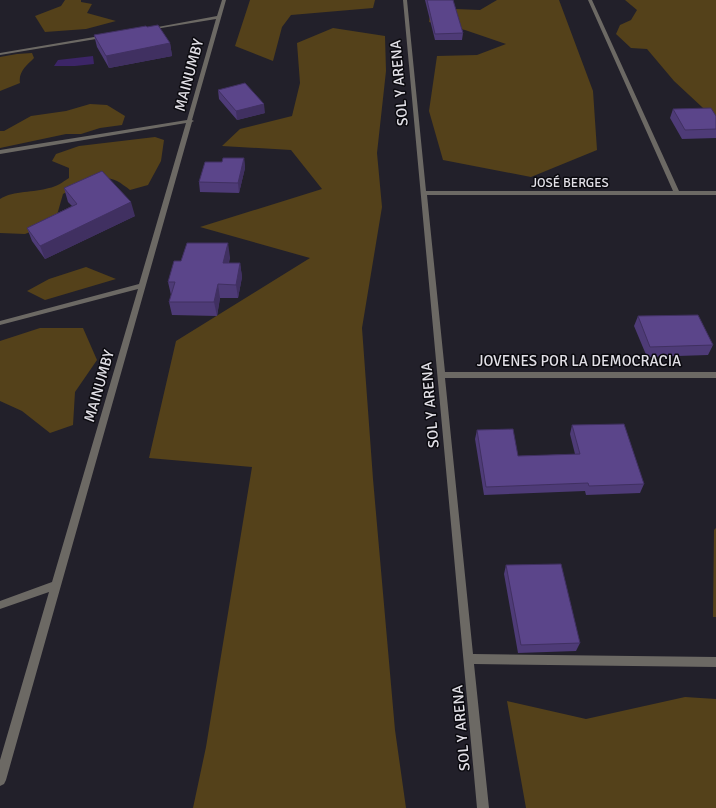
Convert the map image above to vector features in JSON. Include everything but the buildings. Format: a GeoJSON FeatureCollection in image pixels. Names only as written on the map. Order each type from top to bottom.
{"type":"FeatureCollection","features":[{"type":"Feature","properties":{"kind":"street","name":"MAINUMBY"},"geometry":{"type":"LineString","coordinates":[[0,780],[191,120],[224,0]]}},
{"type":"Feature","properties":{"kind":"street","name":"SOL Y ARENA"},"geometry":{"type":"LineString","coordinates":[[406,0],[483,808]]}},
{"type":"Feature","properties":{"kind":"street"},"geometry":{"type":"LineString","coordinates":[[590,0],[677,193]]}},
{"type":"Feature","properties":{"kind":"street"},"geometry":{"type":"LineString","coordinates":[[141,30],[219,17]]}},
{"type":"Feature","properties":{"kind":"street"},"geometry":{"type":"LineString","coordinates":[[0,54],[109,35]]}},
{"type":"Feature","properties":{"kind":"street"},"geometry":{"type":"LineString","coordinates":[[0,152],[191,120]]}},
{"type":"Feature","properties":{"kind":"street","name":"JOSÉ BERGES"},"geometry":{"type":"LineString","coordinates":[[424,193],[716,193]]}},
{"type":"Feature","properties":{"kind":"street"},"geometry":{"type":"LineString","coordinates":[[0,323],[143,285]]}},
{"type":"Feature","properties":{"kind":"street","name":"JOVENES POR LA DEMOCRACIA"},"geometry":{"type":"LineString","coordinates":[[441,375],[716,375]]}},
{"type":"Feature","properties":{"kind":"street"},"geometry":{"type":"LineString","coordinates":[[0,605],[56,585]]}},
{"type":"Feature","properties":{"kind":"street"},"geometry":{"type":"LineString","coordinates":[[469,659],[716,662]]}},
{"type":"Feature","properties":{"kind":"shaded area"},"geometry":{"type":"Polygon","coordinates":[[[65,0],[81,0],[81,2],[92,4],[87,13],[116,21],[86,29],[45,32],[35,16],[61,6],[65,0]]]}},
{"type":"Feature","properties":{"kind":"shaded area"},"geometry":{"type":"Polygon","coordinates":[[[250,0],[375,0],[373,8],[291,15],[282,27],[273,61],[235,46],[250,0]]]}},
{"type":"Feature","properties":{"kind":"shaded area"},"geometry":{"type":"Polygon","coordinates":[[[497,0],[559,0],[593,91],[597,150],[531,177],[443,160],[429,111],[437,56],[477,55],[506,44],[465,30],[429,22],[431,8],[480,10],[497,0]]]}},
{"type":"Feature","properties":{"kind":"shaded area"},"geometry":{"type":"Polygon","coordinates":[[[625,0],[716,0],[716,120],[674,81],[647,49],[631,48],[616,34],[620,25],[631,20],[637,10],[625,0]]]}},
{"type":"Feature","properties":{"kind":"shaded area"},"geometry":{"type":"Polygon","coordinates":[[[333,28],[385,36],[386,71],[377,153],[382,207],[362,328],[373,479],[395,730],[406,808],[193,808],[206,747],[252,467],[149,458],[176,341],[310,258],[200,227],[322,189],[291,150],[222,146],[240,129],[292,116],[300,83],[297,43],[333,28]]]}},
{"type":"Feature","properties":{"kind":"shaded area"},"geometry":{"type":"Polygon","coordinates":[[[32,53],[34,58],[20,75],[20,83],[0,91],[0,57],[32,53]]]}},
{"type":"Feature","properties":{"kind":"shaded area"},"geometry":{"type":"Polygon","coordinates":[[[93,56],[94,64],[54,66],[58,60],[93,56]]]}},
{"type":"Feature","properties":{"kind":"shaded area"},"geometry":{"type":"Polygon","coordinates":[[[90,104],[107,105],[125,116],[122,125],[100,128],[81,134],[66,134],[0,148],[0,131],[4,131],[31,116],[66,111],[90,104]]]}},
{"type":"Feature","properties":{"kind":"shaded area"},"geometry":{"type":"Polygon","coordinates":[[[155,137],[164,140],[161,161],[148,185],[130,190],[119,182],[110,179],[103,178],[89,181],[63,194],[55,222],[25,234],[0,233],[0,199],[11,194],[43,190],[59,184],[69,178],[69,168],[52,161],[56,154],[79,146],[155,137]]]}},
{"type":"Feature","properties":{"kind":"shaded area"},"geometry":{"type":"Polygon","coordinates":[[[86,267],[116,279],[45,300],[27,291],[49,279],[86,267]]]}},
{"type":"Feature","properties":{"kind":"shaded area"},"geometry":{"type":"Polygon","coordinates":[[[40,328],[83,328],[97,360],[75,392],[73,425],[50,433],[22,411],[0,401],[0,341],[40,328]]]}},
{"type":"Feature","properties":{"kind":"shaded area"},"geometry":{"type":"Polygon","coordinates":[[[716,528],[716,617],[713,617],[714,530],[716,528]]]}},
{"type":"Feature","properties":{"kind":"shaded area"},"geometry":{"type":"Polygon","coordinates":[[[685,697],[716,699],[716,808],[526,808],[507,701],[586,719],[685,697]]]}}]}
